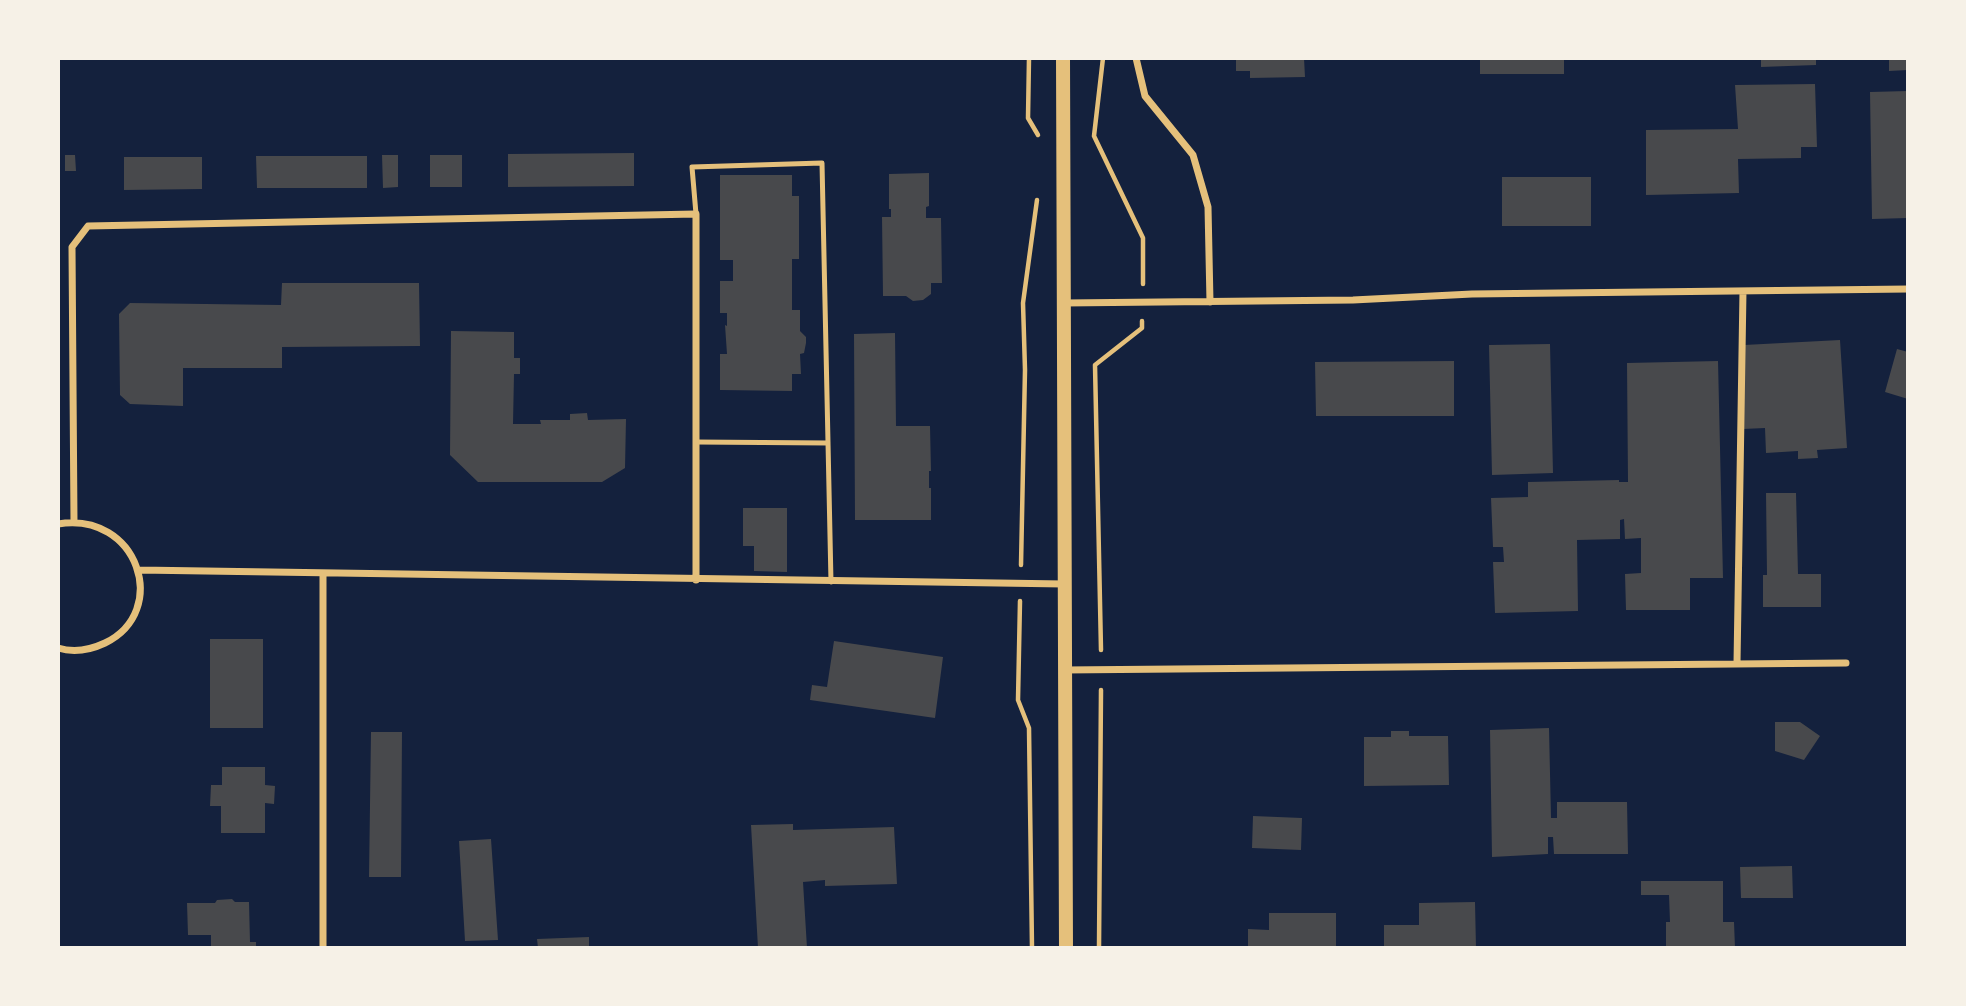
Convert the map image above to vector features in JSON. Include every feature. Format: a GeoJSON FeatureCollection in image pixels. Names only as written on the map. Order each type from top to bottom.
{"type":"FeatureCollection","features":[{"type":"Feature","properties":{"kind":"main road"},"geometry":{"type":"LineString","coordinates":[[1063,58],[1066,948]]}},
{"type":"Feature","properties":{"kind":"street"},"geometry":{"type":"LineString","coordinates":[[1136,58],[1145,96],[1193,155],[1208,207],[1210,302]]}},
{"type":"Feature","properties":{"kind":"street"},"geometry":{"type":"LineString","coordinates":[[74,522],[72,247],[88,226],[696,214],[696,580]]}},
{"type":"Feature","properties":{"kind":"street"},"geometry":{"type":"LineString","coordinates":[[1064,303],[1353,300],[1472,294],[1908,289]]}},
{"type":"Feature","properties":{"kind":"street"},"geometry":{"type":"LineString","coordinates":[[1737,663],[1743,291]]}},
{"type":"Feature","properties":{"kind":"street"},"geometry":{"type":"LineString","coordinates":[[58,524],[74,522],[102,527],[125,544],[139,570],[140,595],[132,619],[115,638],[92,649],[67,651],[58,648]]}},
{"type":"Feature","properties":{"kind":"street"},"geometry":{"type":"LineString","coordinates":[[139,570],[1064,584]]}},
{"type":"Feature","properties":{"kind":"street"},"geometry":{"type":"LineString","coordinates":[[323,573],[323,948]]}},
{"type":"Feature","properties":{"kind":"street"},"geometry":{"type":"LineString","coordinates":[[1064,670],[1846,663]]}},
{"type":"Feature","properties":{"kind":"lane"},"geometry":{"type":"LineString","coordinates":[[696,214],[692,167],[822,163],[831,582]]}},
{"type":"Feature","properties":{"kind":"lane"},"geometry":{"type":"LineString","coordinates":[[696,442],[828,443]]}},
{"type":"Feature","properties":{"kind":"path"},"geometry":{"type":"LineString","coordinates":[[1029,58],[1028,118],[1038,136]]}},
{"type":"Feature","properties":{"kind":"path"},"geometry":{"type":"LineString","coordinates":[[1099,948],[1099,728],[1102,670],[1095,365],[1142,328],[1143,303],[1143,238],[1094,136],[1103,58]]}},
{"type":"Feature","properties":{"kind":"path"},"geometry":{"type":"LineString","coordinates":[[1032,948],[1029,728],[1018,700],[1025,370],[1023,303],[1038,188]]}},
{"type":"Feature","properties":{"kind":"building"},"geometry":{"type":"Polygon","coordinates":[[[1236,58],[1304,58],[1305,77],[1250,78],[1250,71],[1236,71],[1236,58]]]}},
{"type":"Feature","properties":{"kind":"building"},"geometry":{"type":"Polygon","coordinates":[[[1480,58],[1564,58],[1564,74],[1480,74],[1480,58]]]}},
{"type":"Feature","properties":{"kind":"building"},"geometry":{"type":"Polygon","coordinates":[[[1761,58],[1816,58],[1816,65],[1761,67],[1761,58]]]}},
{"type":"Feature","properties":{"kind":"building"},"geometry":{"type":"Polygon","coordinates":[[[1889,58],[1908,58],[1908,70],[1889,71],[1889,58]]]}},
{"type":"Feature","properties":{"kind":"building"},"geometry":{"type":"Polygon","coordinates":[[[1815,84],[1817,147],[1801,147],[1801,158],[1738,159],[1739,193],[1646,195],[1646,130],[1738,129],[1735,85],[1815,84]]]}},
{"type":"Feature","properties":{"kind":"building"},"geometry":{"type":"Polygon","coordinates":[[[1908,91],[1908,218],[1872,219],[1870,92],[1908,91]]]}},
{"type":"Feature","properties":{"kind":"building"},"geometry":{"type":"Polygon","coordinates":[[[634,153],[634,186],[508,187],[508,154],[634,153]]]}},
{"type":"Feature","properties":{"kind":"building"},"geometry":{"type":"Polygon","coordinates":[[[65,155],[75,155],[76,171],[65,171],[65,155]]]}},
{"type":"Feature","properties":{"kind":"building"},"geometry":{"type":"Polygon","coordinates":[[[382,155],[398,155],[398,187],[383,188],[382,155]]]}},
{"type":"Feature","properties":{"kind":"building"},"geometry":{"type":"Polygon","coordinates":[[[430,155],[462,155],[462,187],[430,187],[430,155]]]}},
{"type":"Feature","properties":{"kind":"building"},"geometry":{"type":"Polygon","coordinates":[[[256,156],[367,156],[367,188],[257,188],[256,156]]]}},
{"type":"Feature","properties":{"kind":"building"},"geometry":{"type":"Polygon","coordinates":[[[124,157],[202,157],[202,189],[124,190],[124,157]]]}},
{"type":"Feature","properties":{"kind":"building"},"geometry":{"type":"Polygon","coordinates":[[[929,173],[929,206],[926,207],[926,218],[941,218],[942,283],[931,283],[931,294],[923,300],[913,301],[906,296],[883,296],[882,217],[891,217],[889,174],[929,173]]]}},
{"type":"Feature","properties":{"kind":"building"},"geometry":{"type":"Polygon","coordinates":[[[720,175],[792,175],[792,196],[799,196],[799,259],[792,259],[792,310],[800,310],[800,331],[806,337],[806,343],[804,353],[800,354],[801,374],[792,374],[792,391],[720,390],[720,354],[727,354],[727,313],[720,313],[720,281],[733,281],[733,260],[720,260],[720,175]]]}},
{"type":"Feature","properties":{"kind":"building"},"geometry":{"type":"Polygon","coordinates":[[[1502,177],[1591,177],[1591,226],[1502,226],[1502,177]]]}},
{"type":"Feature","properties":{"kind":"building"},"geometry":{"type":"Polygon","coordinates":[[[282,283],[419,283],[420,346],[282,347],[282,368],[183,368],[183,406],[130,404],[120,395],[119,314],[130,303],[281,305],[282,283]]]}},
{"type":"Feature","properties":{"kind":"building"},"geometry":{"type":"Polygon","coordinates":[[[451,331],[514,332],[514,358],[520,358],[520,374],[514,374],[513,424],[541,424],[540,420],[570,420],[570,414],[587,413],[588,420],[626,419],[625,468],[602,482],[478,482],[450,455],[451,331]]]}},
{"type":"Feature","properties":{"kind":"building"},"geometry":{"type":"Polygon","coordinates":[[[895,333],[896,426],[930,426],[931,520],[855,520],[854,334],[895,333]]]}},
{"type":"Feature","properties":{"kind":"building"},"geometry":{"type":"Polygon","coordinates":[[[1840,340],[1847,448],[1817,450],[1818,458],[1798,459],[1798,451],[1766,453],[1765,428],[1743,429],[1744,345],[1840,340]]]}},
{"type":"Feature","properties":{"kind":"building"},"geometry":{"type":"Polygon","coordinates":[[[1550,344],[1553,473],[1492,475],[1489,345],[1550,344]]]}},
{"type":"Feature","properties":{"kind":"building"},"geometry":{"type":"Polygon","coordinates":[[[1897,349],[1908,352],[1908,399],[1885,392],[1897,349]]]}},
{"type":"Feature","properties":{"kind":"building"},"geometry":{"type":"Polygon","coordinates":[[[1454,361],[1454,416],[1316,416],[1315,362],[1454,361]]]}},
{"type":"Feature","properties":{"kind":"building"},"geometry":{"type":"Polygon","coordinates":[[[1718,361],[1723,578],[1690,578],[1690,610],[1626,610],[1625,574],[1641,573],[1641,538],[1625,539],[1624,519],[1620,520],[1620,539],[1577,540],[1578,611],[1495,613],[1493,562],[1504,562],[1503,547],[1493,547],[1491,498],[1528,497],[1528,482],[1628,482],[1627,363],[1718,361]]]}},
{"type":"Feature","properties":{"kind":"building"},"geometry":{"type":"Polygon","coordinates":[[[1766,493],[1796,493],[1798,574],[1821,574],[1821,607],[1763,607],[1763,575],[1767,575],[1766,493]]]}},
{"type":"Feature","properties":{"kind":"building"},"geometry":{"type":"Polygon","coordinates":[[[743,508],[787,508],[787,572],[754,571],[754,546],[743,546],[743,508]]]}},
{"type":"Feature","properties":{"kind":"building"},"geometry":{"type":"Polygon","coordinates":[[[210,639],[263,639],[263,728],[210,728],[210,639]]]}},
{"type":"Feature","properties":{"kind":"building"},"geometry":{"type":"Polygon","coordinates":[[[834,641],[943,657],[935,718],[810,700],[812,685],[827,687],[834,641]]]}},
{"type":"Feature","properties":{"kind":"building"},"geometry":{"type":"Polygon","coordinates":[[[1775,722],[1800,722],[1820,736],[1804,760],[1775,751],[1775,722]]]}},
{"type":"Feature","properties":{"kind":"building"},"geometry":{"type":"Polygon","coordinates":[[[1549,728],[1551,818],[1557,818],[1557,802],[1627,802],[1628,854],[1554,854],[1553,837],[1548,837],[1548,854],[1492,857],[1490,730],[1549,728]]]}},
{"type":"Feature","properties":{"kind":"building"},"geometry":{"type":"Polygon","coordinates":[[[1391,731],[1409,731],[1409,736],[1448,736],[1449,785],[1364,786],[1364,737],[1391,737],[1391,731]]]}},
{"type":"Feature","properties":{"kind":"building"},"geometry":{"type":"Polygon","coordinates":[[[371,732],[402,732],[401,877],[369,877],[371,732]]]}},
{"type":"Feature","properties":{"kind":"building"},"geometry":{"type":"Polygon","coordinates":[[[222,767],[265,767],[265,785],[275,786],[274,804],[265,803],[265,833],[221,833],[221,806],[210,806],[211,785],[222,785],[222,767]]]}},
{"type":"Feature","properties":{"kind":"building"},"geometry":{"type":"Polygon","coordinates":[[[1253,816],[1302,818],[1301,850],[1252,848],[1253,816]]]}},
{"type":"Feature","properties":{"kind":"building"},"geometry":{"type":"Polygon","coordinates":[[[793,824],[793,830],[894,827],[897,884],[825,886],[825,880],[803,882],[807,948],[758,948],[751,825],[793,824]]]}},
{"type":"Feature","properties":{"kind":"building"},"geometry":{"type":"Polygon","coordinates":[[[491,839],[498,940],[465,941],[459,841],[491,839]]]}},
{"type":"Feature","properties":{"kind":"building"},"geometry":{"type":"Polygon","coordinates":[[[1792,866],[1793,898],[1741,898],[1740,867],[1792,866]]]}},
{"type":"Feature","properties":{"kind":"building"},"geometry":{"type":"Polygon","coordinates":[[[1641,881],[1723,881],[1723,922],[1734,922],[1735,948],[1666,948],[1666,922],[1670,922],[1669,895],[1641,895],[1641,881]]]}},
{"type":"Feature","properties":{"kind":"building"},"geometry":{"type":"Polygon","coordinates":[[[232,899],[235,902],[249,902],[250,942],[256,942],[256,948],[211,948],[211,935],[188,935],[187,903],[215,903],[217,900],[232,899]]]}},
{"type":"Feature","properties":{"kind":"building"},"geometry":{"type":"Polygon","coordinates":[[[1475,902],[1476,948],[1384,948],[1384,925],[1419,925],[1419,903],[1475,902]]]}},
{"type":"Feature","properties":{"kind":"building"},"geometry":{"type":"Polygon","coordinates":[[[1269,913],[1336,913],[1336,948],[1248,948],[1248,929],[1269,930],[1269,913]]]}},
{"type":"Feature","properties":{"kind":"building"},"geometry":{"type":"Polygon","coordinates":[[[589,937],[589,948],[538,948],[537,939],[589,937]]]}}]}
